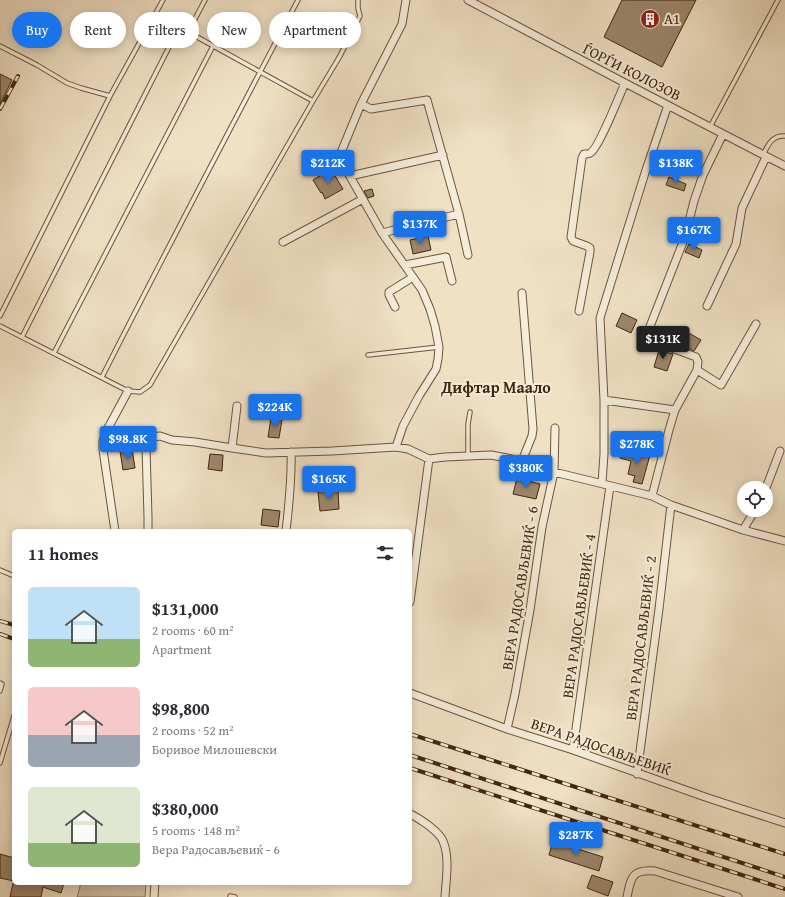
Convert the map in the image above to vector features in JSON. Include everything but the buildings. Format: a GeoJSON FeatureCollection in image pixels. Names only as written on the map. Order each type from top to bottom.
{"type":"FeatureCollection","features":[{"type":"Feature","properties":{"kind":"street"},"geometry":{"type":"LineString","coordinates":[[396,447],[403,426],[436,369],[438,347],[430,309],[422,290],[382,232],[343,164],[341,153],[361,104],[402,24],[406,0]]}},
{"type":"Feature","properties":{"kind":"street","name":"ЃОРЃИ КОЛОЗОВ"},"geometry":{"type":"LineString","coordinates":[[468,0],[478,2],[625,83],[785,166]]}},
{"type":"Feature","properties":{"kind":"street"},"geometry":{"type":"LineString","coordinates":[[580,311],[590,248],[573,241],[571,237],[582,158],[584,154],[590,154],[594,150],[601,138],[625,83]]}},
{"type":"Feature","properties":{"kind":"street"},"geometry":{"type":"LineString","coordinates":[[361,104],[371,110],[427,100],[459,214],[468,255]]}},
{"type":"Feature","properties":{"kind":"street"},"geometry":{"type":"LineString","coordinates":[[602,484],[604,454],[604,400],[600,318],[645,173],[668,105]]}},
{"type":"Feature","properties":{"kind":"street"},"geometry":{"type":"LineString","coordinates":[[652,496],[675,410],[697,370],[698,362],[696,357],[648,339],[647,334],[685,237],[703,175],[723,134]]}},
{"type":"Feature","properties":{"kind":"street"},"geometry":{"type":"LineString","coordinates":[[350,176],[443,155]]}},
{"type":"Feature","properties":{"kind":"street"},"geometry":{"type":"LineString","coordinates":[[707,306],[736,244],[742,208],[764,156]]}},
{"type":"Feature","properties":{"kind":"street"},"geometry":{"type":"LineString","coordinates":[[283,242],[363,199]]}},
{"type":"Feature","properties":{"kind":"street"},"geometry":{"type":"LineString","coordinates":[[382,232],[459,214]]}},
{"type":"Feature","properties":{"kind":"street"},"geometry":{"type":"LineString","coordinates":[[406,265],[446,257],[452,281]]}},
{"type":"Feature","properties":{"kind":"street"},"geometry":{"type":"LineString","coordinates":[[395,307],[389,296],[389,292],[413,277]]}},
{"type":"Feature","properties":{"kind":"street"},"geometry":{"type":"LineString","coordinates":[[522,293],[533,429],[532,436],[522,461]]}},
{"type":"Feature","properties":{"kind":"street"},"geometry":{"type":"LineString","coordinates":[[697,370],[721,385],[756,324]]}},
{"type":"Feature","properties":{"kind":"street"},"geometry":{"type":"LineString","coordinates":[[115,529],[103,441],[107,430],[128,391]]}},
{"type":"Feature","properties":{"kind":"street"},"geometry":{"type":"LineString","coordinates":[[604,400],[675,410]]}},
{"type":"Feature","properties":{"kind":"street"},"geometry":{"type":"LineString","coordinates":[[232,448],[237,406]]}},
{"type":"Feature","properties":{"kind":"street","name":"ВЕРА РАДОСАВЉЕВИЌ - 6"},"geometry":{"type":"LineString","coordinates":[[507,728],[515,694],[530,610],[542,527],[554,472],[554,428]]}},
{"type":"Feature","properties":{"kind":"street"},"geometry":{"type":"LineString","coordinates":[[148,529],[146,448],[150,439],[160,436],[172,440],[266,453],[396,447],[408,448],[429,459],[491,455],[522,461],[554,472],[652,496],[671,505],[743,530],[785,540]]}},
{"type":"Feature","properties":{"kind":"street"},"geometry":{"type":"LineString","coordinates":[[769,481],[780,451]]}},
{"type":"Feature","properties":{"kind":"street"},"geometry":{"type":"LineString","coordinates":[[286,529],[292,467],[291,452]]}},
{"type":"Feature","properties":{"kind":"street"},"geometry":{"type":"LineString","coordinates":[[412,587],[429,459]]}},
{"type":"Feature","properties":{"kind":"street","name":"ВЕРА РАДОСАВЉЕВИЌ - 4"},"geometry":{"type":"LineString","coordinates":[[573,750],[610,486]]}},
{"type":"Feature","properties":{"kind":"street","name":"ВЕРА РАДОСАВЉЕВИЌ - 2"},"geometry":{"type":"LineString","coordinates":[[637,774],[671,505]]}},
{"type":"Feature","properties":{"kind":"street"},"geometry":{"type":"LineString","coordinates":[[743,530],[751,517]]}},
{"type":"Feature","properties":{"kind":"street","name":"ВЕРА РАДОСАВЉЕВИЌ"},"geometry":{"type":"LineString","coordinates":[[412,694],[637,774],[785,823]]}},
{"type":"Feature","properties":{"kind":"street"},"geometry":{"type":"LineString","coordinates":[[412,815],[436,832],[443,840],[447,862],[445,897]]}},
{"type":"Feature","properties":{"kind":"street"},"geometry":{"type":"LineString","coordinates":[[627,897],[630,883],[634,875],[644,870],[655,871],[738,897]]}},
{"type":"Feature","properties":{"kind":"street"},"geometry":{"type":"LineString","coordinates":[[154,897],[155,885]]}},
{"type":"Feature","properties":{"kind":"lane"},"geometry":{"type":"LineString","coordinates":[[157,12],[163,0]]}},
{"type":"Feature","properties":{"kind":"lane"},"geometry":{"type":"LineString","coordinates":[[199,12],[205,0]]}},
{"type":"Feature","properties":{"kind":"lane"},"geometry":{"type":"LineString","coordinates":[[102,378],[298,0]]}},
{"type":"Feature","properties":{"kind":"lane"},"geometry":{"type":"LineString","coordinates":[[0,326],[128,391],[140,392],[150,385],[340,56],[360,16],[358,0]]}},
{"type":"Feature","properties":{"kind":"lane"},"geometry":{"type":"LineString","coordinates":[[710,127],[778,0]]}},
{"type":"Feature","properties":{"kind":"lane"},"geometry":{"type":"LineString","coordinates":[[0,46],[68,83],[110,96]]}},
{"type":"Feature","properties":{"kind":"lane"},"geometry":{"type":"LineString","coordinates":[[0,316],[110,96],[137,48]]}},
{"type":"Feature","properties":{"kind":"lane"},"geometry":{"type":"LineString","coordinates":[[22,337],[169,48]]}},
{"type":"Feature","properties":{"kind":"lane"},"geometry":{"type":"LineString","coordinates":[[54,353],[212,48]]}},
{"type":"Feature","properties":{"kind":"lane"},"geometry":{"type":"LineString","coordinates":[[217,48],[313,101]]}},
{"type":"Feature","properties":{"kind":"lane"},"geometry":{"type":"LineString","coordinates":[[764,156],[770,141],[776,137],[785,136]]}},
{"type":"Feature","properties":{"kind":"lane"},"geometry":{"type":"LineString","coordinates":[[368,355],[438,347]]}},
{"type":"Feature","properties":{"kind":"lane"},"geometry":{"type":"LineString","coordinates":[[468,456],[468,424],[470,412]]}},
{"type":"Feature","properties":{"kind":"lane"},"geometry":{"type":"LineString","coordinates":[[0,570],[12,575]]}},
{"type":"Feature","properties":{"kind":"lane"},"geometry":{"type":"LineString","coordinates":[[0,683],[2,684],[0,691]]}},
{"type":"Feature","properties":{"kind":"lane"},"geometry":{"type":"LineString","coordinates":[[0,760],[12,722]]}},
{"type":"Feature","properties":{"kind":"shaded area"},"geometry":{"type":"Polygon","coordinates":[[[80,885],[146,885],[145,897],[77,897],[80,885]]]}},
{"type":"Feature","properties":{"kind":"railway"},"geometry":{"type":"LineString","coordinates":[[0,109],[18,76]]}},
{"type":"Feature","properties":{"kind":"railway"},"geometry":{"type":"LineString","coordinates":[[0,621],[12,624]]}},
{"type":"Feature","properties":{"kind":"railway"},"geometry":{"type":"LineString","coordinates":[[0,634],[12,638]]}},
{"type":"Feature","properties":{"kind":"railway"},"geometry":{"type":"LineString","coordinates":[[412,735],[785,854]]}},
{"type":"Feature","properties":{"kind":"railway"},"geometry":{"type":"LineString","coordinates":[[412,756],[785,877]]}},
{"type":"Feature","properties":{"kind":"railway"},"geometry":{"type":"LineString","coordinates":[[412,769],[785,889]]}},
{"type":"Feature","properties":{"kind":"place","name":"А1"},"geometry":{"type":"Point","coordinates":[650,19]}},
{"type":"Feature","properties":{"kind":"district","name":"Дифтар Маало"},"geometry":{"type":"Point","coordinates":[496,387]}}]}
